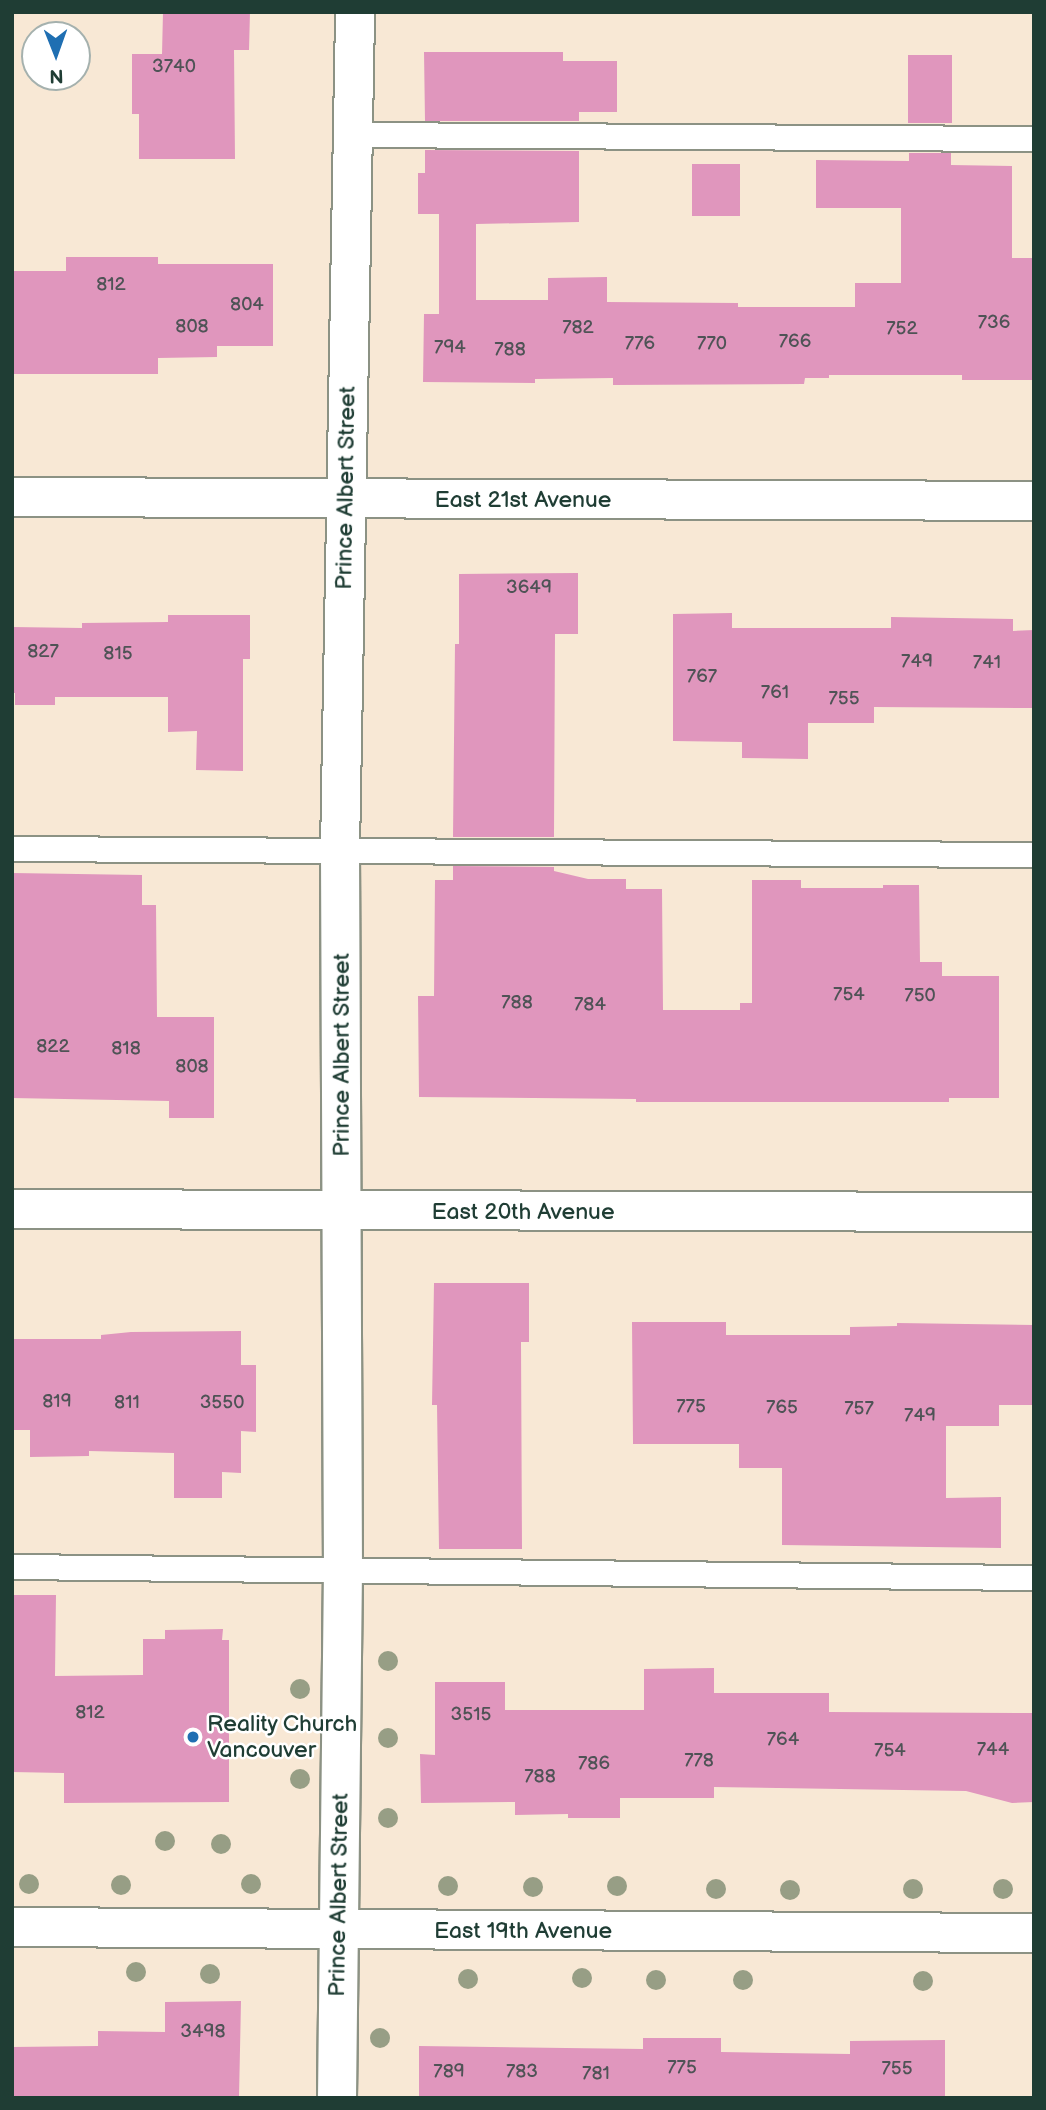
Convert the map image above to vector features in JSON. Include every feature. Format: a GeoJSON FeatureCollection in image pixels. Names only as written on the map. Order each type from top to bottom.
{"type":"FeatureCollection","features":[{"type":"Feature","properties":{"kind":"street","name":"Prince Albert Street"},"geometry":{"type":"LineString","coordinates":[[337,2098],[343,1570],[340,850],[355,12]]}},
{"type":"Feature","properties":{"kind":"street","name":"East 21st Avenue"},"geometry":{"type":"LineString","coordinates":[[12,497],[1034,501]]}},
{"type":"Feature","properties":{"kind":"street","name":"East 20th Avenue"},"geometry":{"type":"LineString","coordinates":[[12,1209],[1034,1212]]}},
{"type":"Feature","properties":{"kind":"street","name":"East 19th Avenue"},"geometry":{"type":"LineString","coordinates":[[12,1927],[1034,1933]]}},
{"type":"Feature","properties":{"kind":"lane"},"geometry":{"type":"LineString","coordinates":[[352,135],[1034,139]]}},
{"type":"Feature","properties":{"kind":"lane"},"geometry":{"type":"LineString","coordinates":[[12,849],[1034,855]]}},
{"type":"Feature","properties":{"kind":"lane"},"geometry":{"type":"LineString","coordinates":[[12,1567],[1034,1578]]}},
{"type":"Feature","properties":{"kind":"building"},"geometry":{"type":"Polygon","coordinates":[[[163,12],[250,12],[249,50],[234,50],[235,159],[139,159],[139,114],[132,114],[132,54],[162,54],[163,12]]]}},
{"type":"Feature","properties":{"kind":"building"},"geometry":{"type":"Polygon","coordinates":[[[424,52],[563,52],[563,61],[617,61],[617,112],[579,112],[579,121],[425,121],[424,52]]]}},
{"type":"Feature","properties":{"kind":"building"},"geometry":{"type":"Polygon","coordinates":[[[908,55],[952,55],[952,123],[908,123],[908,55]]]}},
{"type":"Feature","properties":{"kind":"building"},"geometry":{"type":"Polygon","coordinates":[[[425,150],[579,151],[579,222],[476,224],[476,300],[548,300],[548,278],[607,277],[607,302],[738,303],[738,307],[855,307],[855,283],[901,283],[901,208],[816,208],[816,160],[909,161],[909,153],[951,153],[951,165],[1012,166],[1012,258],[1034,258],[1034,380],[962,380],[962,375],[829,375],[829,378],[805,378],[804,384],[613,385],[613,378],[535,379],[535,383],[423,382],[424,314],[439,314],[439,214],[418,214],[418,173],[425,173],[425,150]]]}},
{"type":"Feature","properties":{"kind":"building"},"geometry":{"type":"Polygon","coordinates":[[[692,164],[740,164],[740,216],[692,216],[692,164]]]}},
{"type":"Feature","properties":{"kind":"building"},"geometry":{"type":"Polygon","coordinates":[[[66,257],[158,257],[158,264],[273,264],[273,346],[217,346],[217,357],[158,358],[158,374],[12,374],[12,271],[66,271],[66,257]]]}},
{"type":"Feature","properties":{"kind":"building"},"geometry":{"type":"Polygon","coordinates":[[[578,573],[578,634],[555,634],[554,837],[453,837],[455,644],[459,644],[459,574],[578,573]]]}},
{"type":"Feature","properties":{"kind":"building"},"geometry":{"type":"Polygon","coordinates":[[[732,613],[732,628],[891,628],[891,617],[1013,619],[1013,631],[1034,630],[1034,708],[874,707],[874,723],[808,723],[808,759],[742,758],[742,742],[673,741],[673,614],[732,613]]]}},
{"type":"Feature","properties":{"kind":"building"},"geometry":{"type":"Polygon","coordinates":[[[168,615],[250,615],[250,659],[243,659],[243,771],[196,770],[197,731],[168,732],[168,697],[55,697],[55,705],[15,705],[15,693],[12,693],[12,627],[82,628],[82,623],[168,622],[168,615]]]}},
{"type":"Feature","properties":{"kind":"building"},"geometry":{"type":"Polygon","coordinates":[[[453,866],[554,867],[554,871],[588,879],[626,879],[626,889],[662,889],[663,1010],[740,1010],[740,1003],[752,1003],[752,880],[801,880],[801,888],[919,885],[920,962],[942,962],[942,976],[999,976],[999,1098],[949,1098],[949,1102],[636,1102],[636,1099],[419,1097],[418,996],[434,996],[435,880],[453,880],[453,866]]]}},
{"type":"Feature","properties":{"kind":"building"},"geometry":{"type":"Polygon","coordinates":[[[12,873],[142,875],[142,905],[156,905],[157,1017],[214,1017],[214,1118],[169,1118],[169,1101],[12,1098],[12,873]]]}},
{"type":"Feature","properties":{"kind":"building"},"geometry":{"type":"Polygon","coordinates":[[[434,1283],[529,1283],[529,1342],[521,1342],[522,1549],[439,1549],[437,1405],[432,1405],[434,1283]]]}},
{"type":"Feature","properties":{"kind":"building"},"geometry":{"type":"Polygon","coordinates":[[[632,1322],[726,1322],[726,1335],[850,1335],[850,1327],[897,1326],[897,1323],[1034,1325],[1034,1405],[999,1405],[999,1426],[946,1426],[946,1498],[1001,1497],[1001,1548],[782,1545],[782,1468],[739,1468],[739,1444],[633,1444],[632,1322]]]}},
{"type":"Feature","properties":{"kind":"building"},"geometry":{"type":"Polygon","coordinates":[[[241,1331],[241,1365],[256,1365],[256,1432],[241,1431],[241,1473],[222,1472],[222,1498],[174,1498],[174,1453],[89,1451],[89,1456],[30,1457],[30,1430],[12,1430],[12,1339],[101,1339],[101,1335],[131,1332],[241,1331]]]}},
{"type":"Feature","properties":{"kind":"building"},"geometry":{"type":"Polygon","coordinates":[[[12,1595],[56,1595],[55,1676],[143,1675],[143,1639],[165,1639],[165,1630],[223,1629],[222,1640],[229,1640],[229,1802],[64,1803],[64,1773],[12,1772],[12,1595]]]}},
{"type":"Feature","properties":{"kind":"building"},"geometry":{"type":"Polygon","coordinates":[[[714,1668],[714,1693],[829,1693],[829,1712],[1034,1713],[1034,1802],[1012,1803],[966,1791],[714,1787],[714,1798],[620,1798],[620,1818],[568,1818],[568,1814],[515,1815],[515,1802],[421,1803],[420,1754],[435,1755],[435,1682],[505,1682],[505,1710],[644,1710],[644,1669],[714,1668]]]}},
{"type":"Feature","properties":{"kind":"building"},"geometry":{"type":"Polygon","coordinates":[[[241,2001],[239,2098],[12,2098],[12,2047],[98,2046],[98,2031],[165,2032],[165,2002],[241,2001]]]}},
{"type":"Feature","properties":{"kind":"building"},"geometry":{"type":"Polygon","coordinates":[[[643,2038],[721,2038],[721,2052],[850,2054],[850,2041],[945,2040],[945,2098],[419,2098],[419,2046],[643,2049],[643,2038]]]}},
{"type":"Feature","properties":{"kind":"place","name":"Reality Church Vancouver"},"geometry":{"type":"Point","coordinates":[193,1737]}}]}
